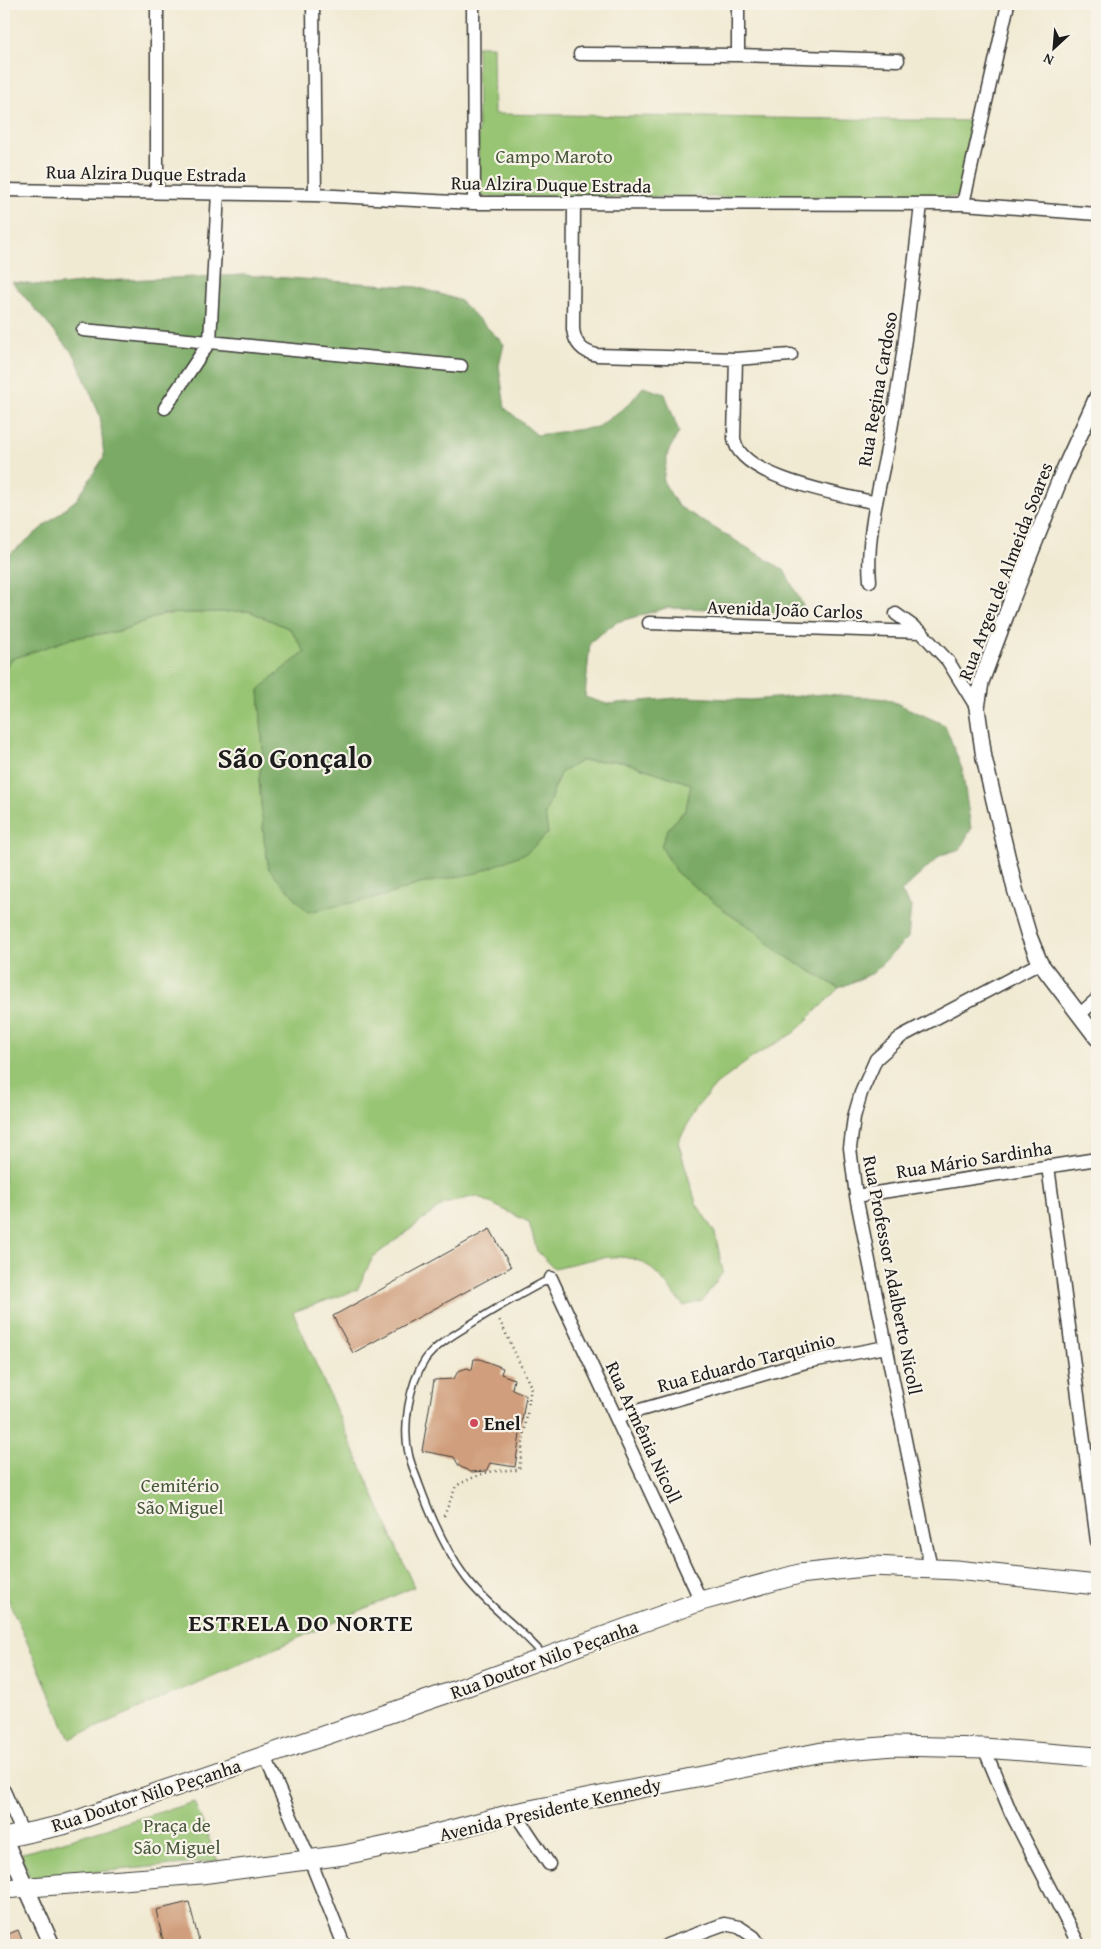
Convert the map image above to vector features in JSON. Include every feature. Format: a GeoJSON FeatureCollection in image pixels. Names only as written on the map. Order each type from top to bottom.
{"type":"FeatureCollection","features":[{"type":"Feature","properties":{"kind":"main road","name":"Rua Doutor Nilo Peçanha"},"geometry":{"type":"LineString","coordinates":[[4,1838],[63,1825],[546,1659],[701,1601],[799,1574],[873,1566],[931,1569],[1097,1585]]}},
{"type":"Feature","properties":{"kind":"main road","name":"Avenida Presidente Kennedy"},"geometry":{"type":"LineString","coordinates":[[4,1889],[201,1874],[310,1860],[410,1841],[515,1813],[822,1752],[894,1746],[984,1748],[1097,1757]]}},
{"type":"Feature","properties":{"kind":"street"},"geometry":{"type":"LineString","coordinates":[[157,4],[157,192]]}},
{"type":"Feature","properties":{"kind":"street"},"geometry":{"type":"LineString","coordinates":[[313,4],[315,195]]}},
{"type":"Feature","properties":{"kind":"street"},"geometry":{"type":"LineString","coordinates":[[473,4],[474,203]]}},
{"type":"Feature","properties":{"kind":"street"},"geometry":{"type":"LineString","coordinates":[[738,4],[738,55]]}},
{"type":"Feature","properties":{"kind":"street"},"geometry":{"type":"LineString","coordinates":[[963,204],[1008,4]]}},
{"type":"Feature","properties":{"kind":"street"},"geometry":{"type":"LineString","coordinates":[[580,54],[738,55],[898,60]]}},
{"type":"Feature","properties":{"kind":"street","name":"Rua Alzira Duque Estrada"},"geometry":{"type":"LineString","coordinates":[[4,190],[315,195],[474,203],[963,204],[1097,214]]}},
{"type":"Feature","properties":{"kind":"street"},"geometry":{"type":"LineString","coordinates":[[165,408],[210,341],[218,193]]}},
{"type":"Feature","properties":{"kind":"street"},"geometry":{"type":"LineString","coordinates":[[574,204],[574,337],[578,346],[587,353],[598,355],[736,359],[791,355]]}},
{"type":"Feature","properties":{"kind":"street","name":"Rua Regina Cardoso"},"geometry":{"type":"LineString","coordinates":[[870,580],[869,568],[876,503],[892,423],[910,306],[921,204]]}},
{"type":"Feature","properties":{"kind":"street"},"geometry":{"type":"LineString","coordinates":[[83,330],[461,366]]}},
{"type":"Feature","properties":{"kind":"street"},"geometry":{"type":"LineString","coordinates":[[736,359],[734,443],[742,454],[758,467],[780,479],[876,503]]}},
{"type":"Feature","properties":{"kind":"street","name":"Rua Argeu de Almeida Soares"},"geometry":{"type":"LineString","coordinates":[[1097,396],[1062,474],[1012,599],[981,682],[977,708],[984,758],[1015,889],[1029,936],[1040,963],[1097,1038]]}},
{"type":"Feature","properties":{"kind":"street"},"geometry":{"type":"LineString","coordinates":[[896,614],[921,632],[948,661],[977,708]]}},
{"type":"Feature","properties":{"kind":"street","name":"Avenida João Carlos"},"geometry":{"type":"LineString","coordinates":[[649,623],[921,632]]}},
{"type":"Feature","properties":{"kind":"street","name":"Rua Professor Adalberto Nicoll"},"geometry":{"type":"LineString","coordinates":[[931,1569],[856,1196],[850,1148],[854,1117],[861,1093],[876,1059],[902,1036],[1040,963]]}},
{"type":"Feature","properties":{"kind":"street"},"geometry":{"type":"LineString","coordinates":[[1079,1015],[1097,999]]}},
{"type":"Feature","properties":{"kind":"street","name":"Rua Mário Sardinha"},"geometry":{"type":"LineString","coordinates":[[856,1196],[1097,1159]]}},
{"type":"Feature","properties":{"kind":"street"},"geometry":{"type":"LineString","coordinates":[[1048,1166],[1097,1541]]}},
{"type":"Feature","properties":{"kind":"street","name":"Rua Armênia Nicoll"},"geometry":{"type":"LineString","coordinates":[[552,1278],[701,1601]]}},
{"type":"Feature","properties":{"kind":"street","name":"Rua Eduardo Tarquinio"},"geometry":{"type":"LineString","coordinates":[[616,1417],[806,1362],[886,1347]]}},
{"type":"Feature","properties":{"kind":"street"},"geometry":{"type":"LineString","coordinates":[[984,1748],[1011,1813],[1079,1945]]}},
{"type":"Feature","properties":{"kind":"street"},"geometry":{"type":"LineString","coordinates":[[264,1756],[310,1860],[344,1945]]}},
{"type":"Feature","properties":{"kind":"street"},"geometry":{"type":"LineString","coordinates":[[4,1791],[23,1834]]}},
{"type":"Feature","properties":{"kind":"street"},"geometry":{"type":"LineString","coordinates":[[515,1813],[549,1864]]}},
{"type":"Feature","properties":{"kind":"street"},"geometry":{"type":"LineString","coordinates":[[4,1838],[52,1945]]}},
{"type":"Feature","properties":{"kind":"street"},"geometry":{"type":"LineString","coordinates":[[667,1945],[724,1924],[739,1927],[754,1937],[760,1945]]}},
{"type":"Feature","properties":{"kind":"lane"},"geometry":{"type":"LineString","coordinates":[[546,1659],[531,1640],[467,1579],[438,1530],[431,1517],[408,1455],[406,1419],[414,1386],[426,1360],[447,1340],[494,1308],[552,1278]]}},
{"type":"Feature","properties":{"kind":"path"},"geometry":{"type":"LineString","coordinates":[[438,1530],[456,1486],[491,1470],[519,1470],[531,1386],[494,1308]]}},
{"type":"Feature","properties":{"kind":"green space","name":"Campo Maroto"},"geometry":{"type":"Polygon","coordinates":[[[477,46],[493,46],[494,114],[975,121],[959,197],[479,197],[477,46]]]}},
{"type":"Feature","properties":{"kind":"green space"},"geometry":{"type":"Polygon","coordinates":[[[244,275],[417,287],[459,300],[504,344],[499,366],[505,408],[537,435],[598,427],[629,404],[643,387],[665,394],[679,432],[668,452],[663,481],[678,506],[784,570],[806,611],[755,613],[717,609],[666,608],[617,622],[590,642],[585,697],[607,704],[688,697],[750,700],[825,694],[887,699],[945,725],[962,769],[971,829],[960,849],[941,855],[901,892],[911,907],[908,938],[873,973],[839,988],[780,953],[753,929],[730,915],[676,872],[661,846],[667,830],[686,809],[691,784],[621,761],[581,761],[560,773],[545,814],[548,833],[528,852],[477,873],[420,884],[380,897],[308,912],[269,869],[264,839],[259,780],[263,751],[259,690],[305,652],[290,629],[249,611],[163,614],[120,631],[73,638],[12,659],[4,668],[4,559],[77,499],[104,457],[100,416],[75,356],[12,282],[50,286],[101,281],[244,275]]]}},
{"type":"Feature","properties":{"kind":"green space","name":"Cemitério São Miguel"},"geometry":{"type":"Polygon","coordinates":[[[249,611],[290,629],[305,652],[259,690],[263,751],[259,779],[264,839],[269,869],[380,897],[420,884],[548,834],[545,814],[560,773],[581,761],[621,761],[691,784],[686,809],[667,830],[676,872],[730,915],[753,929],[780,953],[839,988],[795,1032],[753,1057],[716,1085],[697,1107],[678,1142],[696,1203],[715,1233],[723,1272],[702,1301],[684,1306],[654,1271],[644,1263],[632,1259],[619,1257],[592,1259],[554,1268],[537,1251],[529,1222],[476,1196],[444,1204],[373,1257],[357,1290],[293,1312],[414,1587],[70,1739],[4,1590],[4,668],[12,659],[73,638],[120,631],[163,614],[249,611]]]}},
{"type":"Feature","properties":{"kind":"green space","name":"Praça de São Miguel"},"geometry":{"type":"Polygon","coordinates":[[[194,1802],[218,1861],[30,1878],[20,1854],[194,1802]]]}},
{"type":"Feature","properties":{"kind":"building"},"geometry":{"type":"Polygon","coordinates":[[[490,1229],[511,1267],[353,1353],[333,1316],[490,1229]]]}},
{"type":"Feature","properties":{"kind":"building","name":"Enel"},"geometry":{"type":"Polygon","coordinates":[[[474,1359],[480,1359],[503,1368],[501,1374],[514,1379],[512,1389],[526,1395],[515,1467],[490,1463],[486,1471],[471,1472],[459,1466],[454,1457],[422,1451],[434,1380],[454,1379],[458,1371],[467,1368],[472,1370],[474,1359]]]}},
{"type":"Feature","properties":{"kind":"building"},"geometry":{"type":"Polygon","coordinates":[[[189,1902],[200,1945],[164,1945],[156,1910],[189,1902]]]}},
{"type":"Feature","properties":{"kind":"building"},"geometry":{"type":"Polygon","coordinates":[[[18,1930],[24,1945],[4,1945],[4,1936],[18,1930]]]}},
{"type":"Feature","properties":{"kind":"place","name":"Enel"},"geometry":{"type":"Point","coordinates":[474,1423]}},
{"type":"Feature","properties":{"kind":"district","name":"São Gonçalo"},"geometry":{"type":"Point","coordinates":[295,757]}},
{"type":"Feature","properties":{"kind":"district","name":"ESTRELA DO NORTE"},"geometry":{"type":"Point","coordinates":[301,1622]}}]}
